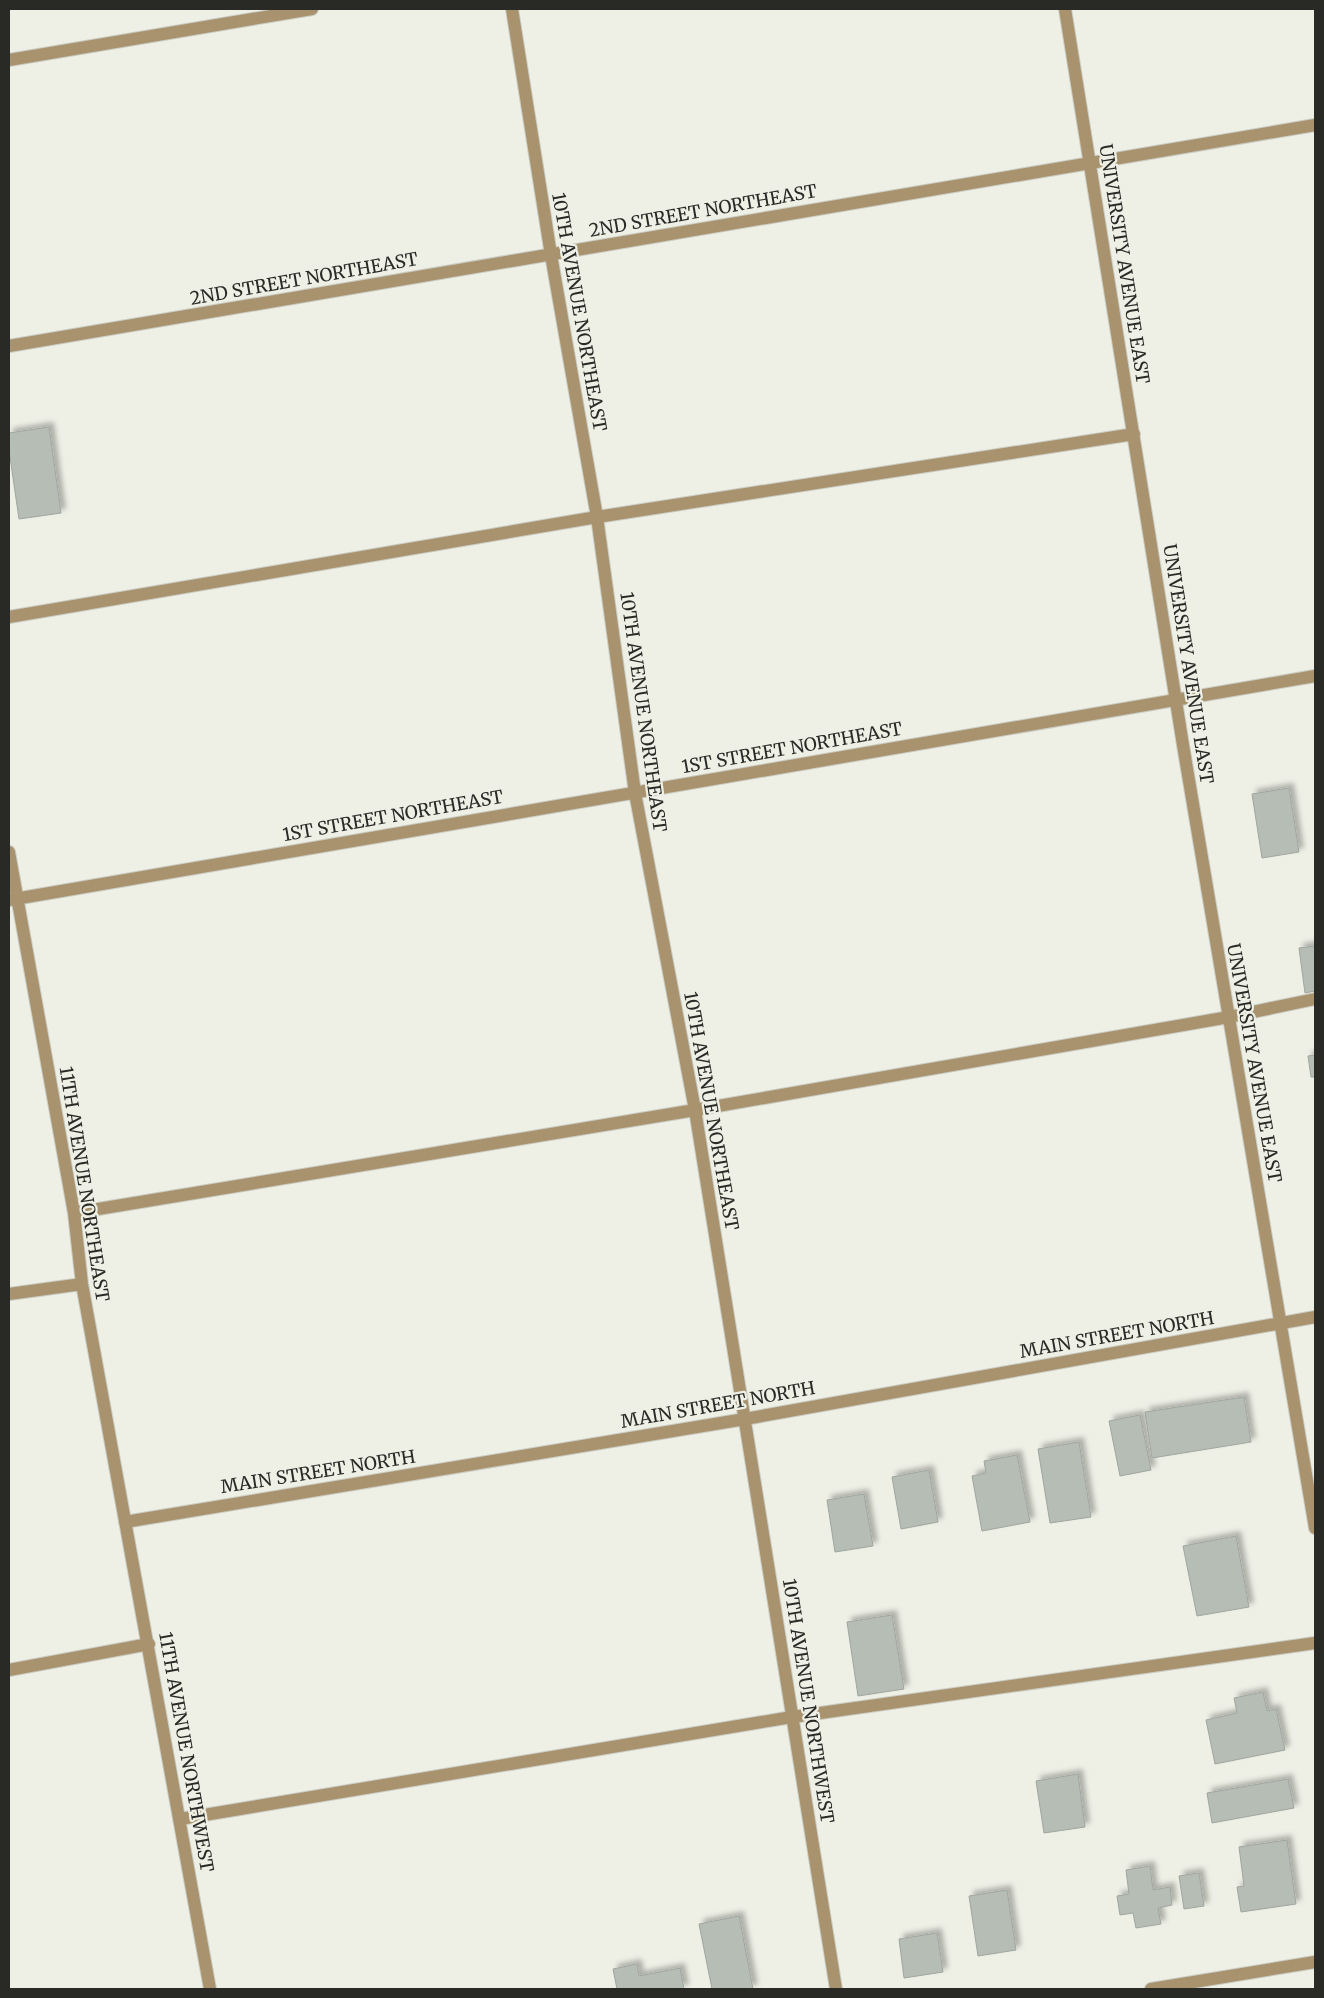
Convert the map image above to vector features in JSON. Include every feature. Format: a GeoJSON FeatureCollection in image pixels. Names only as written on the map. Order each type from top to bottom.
{"type":"FeatureCollection","features":[{"type":"Feature","properties":{"kind":"street"},"geometry":{"type":"LineString","coordinates":[[9,60],[312,9]]}},
{"type":"Feature","properties":{"kind":"street","name":"10TH AVENUE NORTHEAST"},"geometry":{"type":"LineString","coordinates":[[512,9],[551,255],[597,518],[635,793],[695,1110],[745,1419]]}},
{"type":"Feature","properties":{"kind":"street","name":"UNIVERSITY AVENUE EAST"},"geometry":{"type":"LineString","coordinates":[[1065,9],[1175,699],[1315,1528]]}},
{"type":"Feature","properties":{"kind":"street","name":"2ND STREET NORTHEAST"},"geometry":{"type":"LineString","coordinates":[[9,346],[1315,125]]}},
{"type":"Feature","properties":{"kind":"street"},"geometry":{"type":"LineString","coordinates":[[9,617],[597,518],[1134,434]]}},
{"type":"Feature","properties":{"kind":"street","name":"1ST STREET NORTHEAST"},"geometry":{"type":"LineString","coordinates":[[13,899],[1315,676]]}},
{"type":"Feature","properties":{"kind":"street","name":"11TH AVENUE NORTHEAST"},"geometry":{"type":"LineString","coordinates":[[9,852],[13,899],[74,1214],[82,1284],[125,1522]]}},
{"type":"Feature","properties":{"kind":"street"},"geometry":{"type":"LineString","coordinates":[[74,1214],[695,1110],[1229,1017],[1315,999]]}},
{"type":"Feature","properties":{"kind":"street"},"geometry":{"type":"LineString","coordinates":[[9,1294],[82,1284]]}},
{"type":"Feature","properties":{"kind":"street","name":"MAIN STREET NORTH"},"geometry":{"type":"LineString","coordinates":[[125,1522],[745,1419],[1315,1317]]}},
{"type":"Feature","properties":{"kind":"street","name":"10TH AVENUE NORTHWEST"},"geometry":{"type":"LineString","coordinates":[[745,1419],[836,1989]]}},
{"type":"Feature","properties":{"kind":"street","name":"11TH AVENUE NORTHWEST"},"geometry":{"type":"LineString","coordinates":[[125,1522],[149,1644],[210,1989]]}},
{"type":"Feature","properties":{"kind":"street"},"geometry":{"type":"LineString","coordinates":[[180,1819],[792,1717],[1315,1643]]}},
{"type":"Feature","properties":{"kind":"street"},"geometry":{"type":"LineString","coordinates":[[9,1670],[149,1644]]}},
{"type":"Feature","properties":{"kind":"street"},"geometry":{"type":"LineString","coordinates":[[1151,1989],[1315,1962]]}},
{"type":"Feature","properties":{"kind":"building"},"geometry":{"type":"Polygon","coordinates":[[[49,427],[61,513],[19,519],[9,450],[9,433],[49,427]]]}},
{"type":"Feature","properties":{"kind":"building"},"geometry":{"type":"Polygon","coordinates":[[[1289,788],[1299,852],[1262,858],[1252,794],[1289,788]]]}},
{"type":"Feature","properties":{"kind":"building"},"geometry":{"type":"Polygon","coordinates":[[[1315,946],[1315,991],[1305,993],[1299,948],[1315,946]]]}},
{"type":"Feature","properties":{"kind":"building"},"geometry":{"type":"Polygon","coordinates":[[[1315,1055],[1315,1077],[1311,1077],[1308,1056],[1315,1055]]]}},
{"type":"Feature","properties":{"kind":"building"},"geometry":{"type":"Polygon","coordinates":[[[1244,1397],[1251,1442],[1152,1458],[1145,1412],[1244,1397]]]}},
{"type":"Feature","properties":{"kind":"building"},"geometry":{"type":"Polygon","coordinates":[[[1140,1415],[1151,1470],[1120,1476],[1109,1421],[1140,1415]]]}},
{"type":"Feature","properties":{"kind":"building"},"geometry":{"type":"Polygon","coordinates":[[[1079,1442],[1091,1517],[1050,1523],[1038,1449],[1079,1442]]]}},
{"type":"Feature","properties":{"kind":"building"},"geometry":{"type":"Polygon","coordinates":[[[1017,1455],[1030,1522],[982,1531],[972,1476],[986,1473],[984,1461],[1017,1455]]]}},
{"type":"Feature","properties":{"kind":"building"},"geometry":{"type":"Polygon","coordinates":[[[929,1470],[938,1522],[901,1529],[892,1477],[929,1470]]]}},
{"type":"Feature","properties":{"kind":"building"},"geometry":{"type":"Polygon","coordinates":[[[864,1494],[873,1546],[835,1552],[827,1500],[864,1494]]]}},
{"type":"Feature","properties":{"kind":"building"},"geometry":{"type":"Polygon","coordinates":[[[1236,1536],[1249,1607],[1197,1616],[1183,1546],[1236,1536]]]}},
{"type":"Feature","properties":{"kind":"building"},"geometry":{"type":"Polygon","coordinates":[[[892,1615],[904,1689],[858,1696],[847,1622],[892,1615]]]}},
{"type":"Feature","properties":{"kind":"building"},"geometry":{"type":"Polygon","coordinates":[[[1263,1692],[1267,1711],[1276,1709],[1285,1750],[1215,1764],[1206,1720],[1237,1713],[1234,1698],[1263,1692]]]}},
{"type":"Feature","properties":{"kind":"building"},"geometry":{"type":"Polygon","coordinates":[[[1078,1774],[1085,1827],[1044,1833],[1036,1781],[1078,1774]]]}},
{"type":"Feature","properties":{"kind":"building"},"geometry":{"type":"Polygon","coordinates":[[[1288,1779],[1294,1808],[1212,1823],[1207,1793],[1288,1779]]]}},
{"type":"Feature","properties":{"kind":"building"},"geometry":{"type":"Polygon","coordinates":[[[1287,1840],[1296,1904],[1241,1912],[1237,1887],[1244,1886],[1239,1847],[1287,1840]]]}},
{"type":"Feature","properties":{"kind":"building"},"geometry":{"type":"Polygon","coordinates":[[[1150,1866],[1153,1890],[1170,1887],[1172,1905],[1158,1908],[1161,1924],[1136,1928],[1133,1913],[1120,1915],[1117,1896],[1129,1894],[1126,1870],[1150,1866]]]}},
{"type":"Feature","properties":{"kind":"building"},"geometry":{"type":"Polygon","coordinates":[[[1199,1873],[1204,1906],[1184,1909],[1179,1876],[1199,1873]]]}},
{"type":"Feature","properties":{"kind":"building"},"geometry":{"type":"Polygon","coordinates":[[[1007,1890],[1016,1950],[978,1956],[969,1896],[1007,1890]]]}},
{"type":"Feature","properties":{"kind":"building"},"geometry":{"type":"Polygon","coordinates":[[[739,1916],[753,1989],[712,1989],[699,1924],[739,1916]]]}},
{"type":"Feature","properties":{"kind":"building"},"geometry":{"type":"Polygon","coordinates":[[[937,1933],[943,1972],[904,1978],[899,1939],[937,1933]]]}},
{"type":"Feature","properties":{"kind":"building"},"geometry":{"type":"Polygon","coordinates":[[[637,1964],[639,1976],[680,1968],[684,1989],[617,1989],[613,1969],[637,1964]]]}}]}
